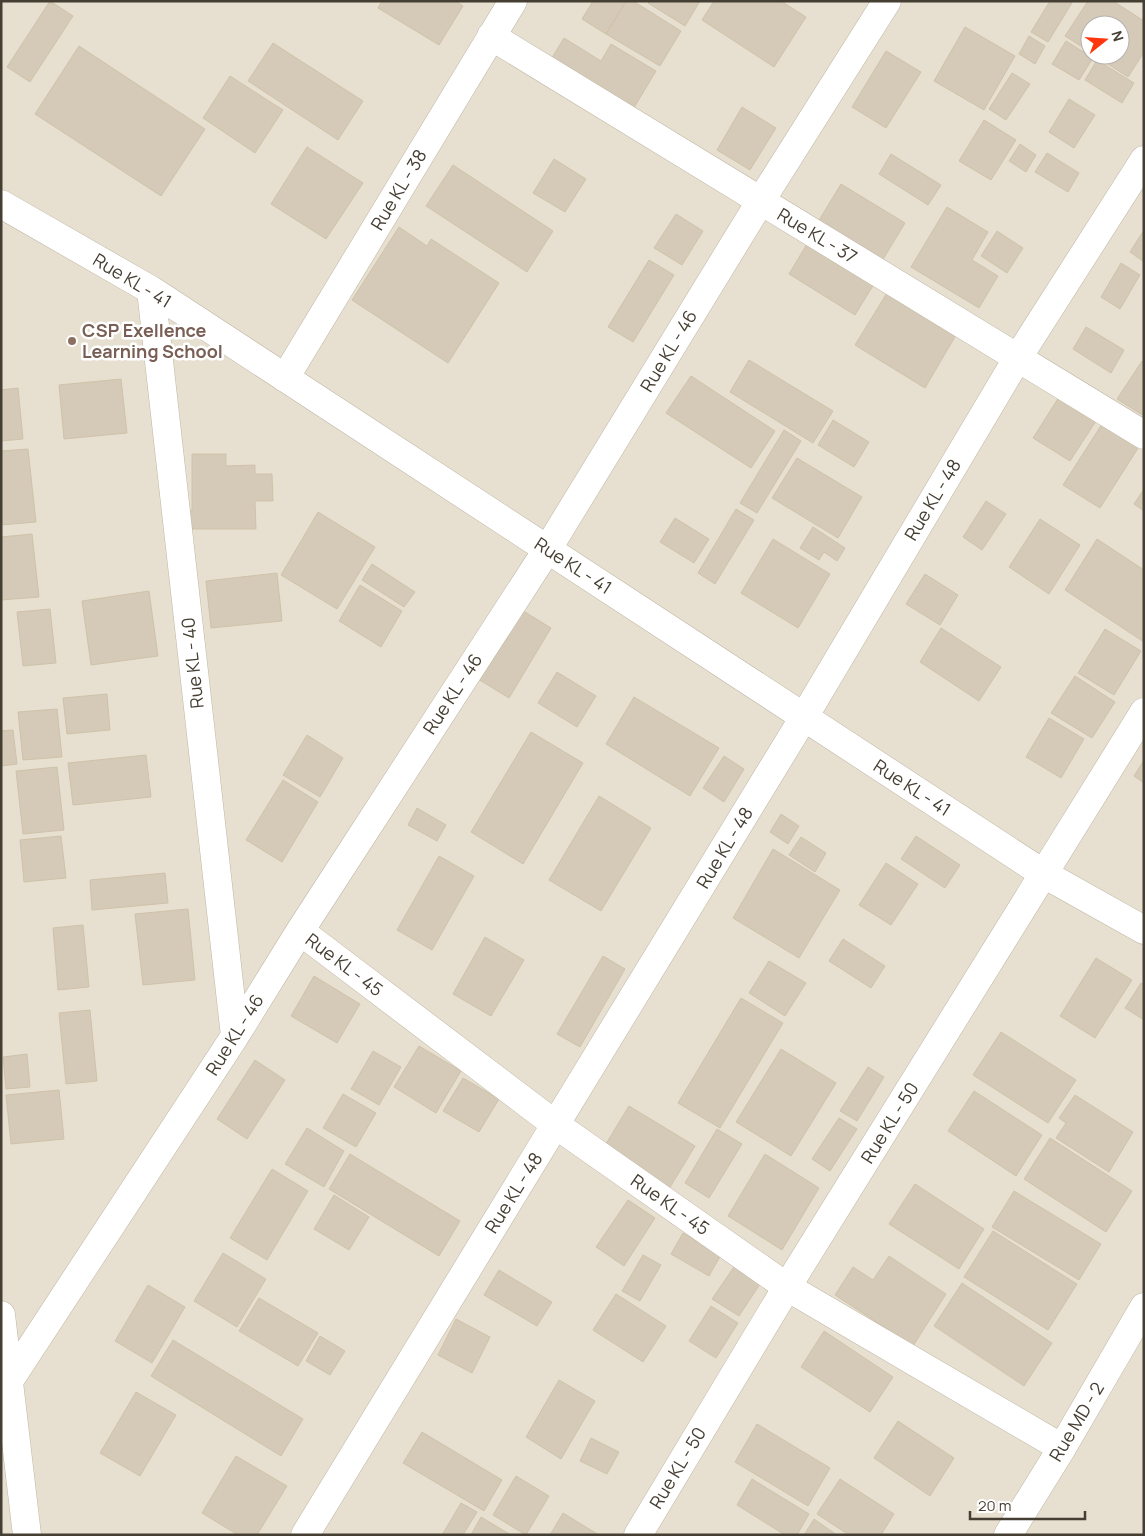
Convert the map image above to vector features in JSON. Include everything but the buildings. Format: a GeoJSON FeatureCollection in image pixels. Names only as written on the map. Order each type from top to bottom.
{"type":"FeatureCollection","features":[{"type":"Feature","properties":{"kind":"street","name":"Rue KL - 38"},"geometry":{"type":"LineString","coordinates":[[285,378],[513,1]]}},
{"type":"Feature","properties":{"kind":"street","name":"Rue KL - 46"},"geometry":{"type":"LineString","coordinates":[[9,1381],[235,1036],[300,932],[548,550],[760,202],[887,1]]}},
{"type":"Feature","properties":{"kind":"street","name":"Rue KL - 37"},"geometry":{"type":"LineString","coordinates":[[491,36],[1144,435]]}},
{"type":"Feature","properties":{"kind":"street","name":"Rue KL - 48"},"geometry":{"type":"LineString","coordinates":[[305,1535],[804,717],[1017,359],[1144,160]]}},
{"type":"Feature","properties":{"kind":"street","name":"Rue KL - 41"},"geometry":{"type":"LineString","coordinates":[[1,204],[151,290],[1044,874],[1144,930]]}},
{"type":"Feature","properties":{"kind":"street","name":"Rue KL - 40"},"geometry":{"type":"LineString","coordinates":[[151,290],[235,1036]]}},
{"type":"Feature","properties":{"kind":"street","name":"Rue KL - 50"},"geometry":{"type":"LineString","coordinates":[[638,1535],[787,1287],[1144,712]]}},
{"type":"Feature","properties":{"kind":"street","name":"Rue KL - 45"},"geometry":{"type":"LineString","coordinates":[[300,932],[556,1125],[787,1287],[1062,1448]]}},
{"type":"Feature","properties":{"kind":"street","name":"Rue MD - 2"},"geometry":{"type":"LineString","coordinates":[[1008,1535],[1062,1448],[1144,1307]]}},
{"type":"Feature","properties":{"kind":"street"},"geometry":{"type":"LineString","coordinates":[[1,1315],[27,1535]]}},
{"type":"Feature","properties":{"kind":"shaded area"},"geometry":{"type":"Polygon","coordinates":[[[1,1],[1144,1],[1144,1535],[1,1535],[1,1]]]}},
{"type":"Feature","properties":{"kind":"place","name":"CSP Exellence Learning School"},"geometry":{"type":"Point","coordinates":[72,341]}}]}
